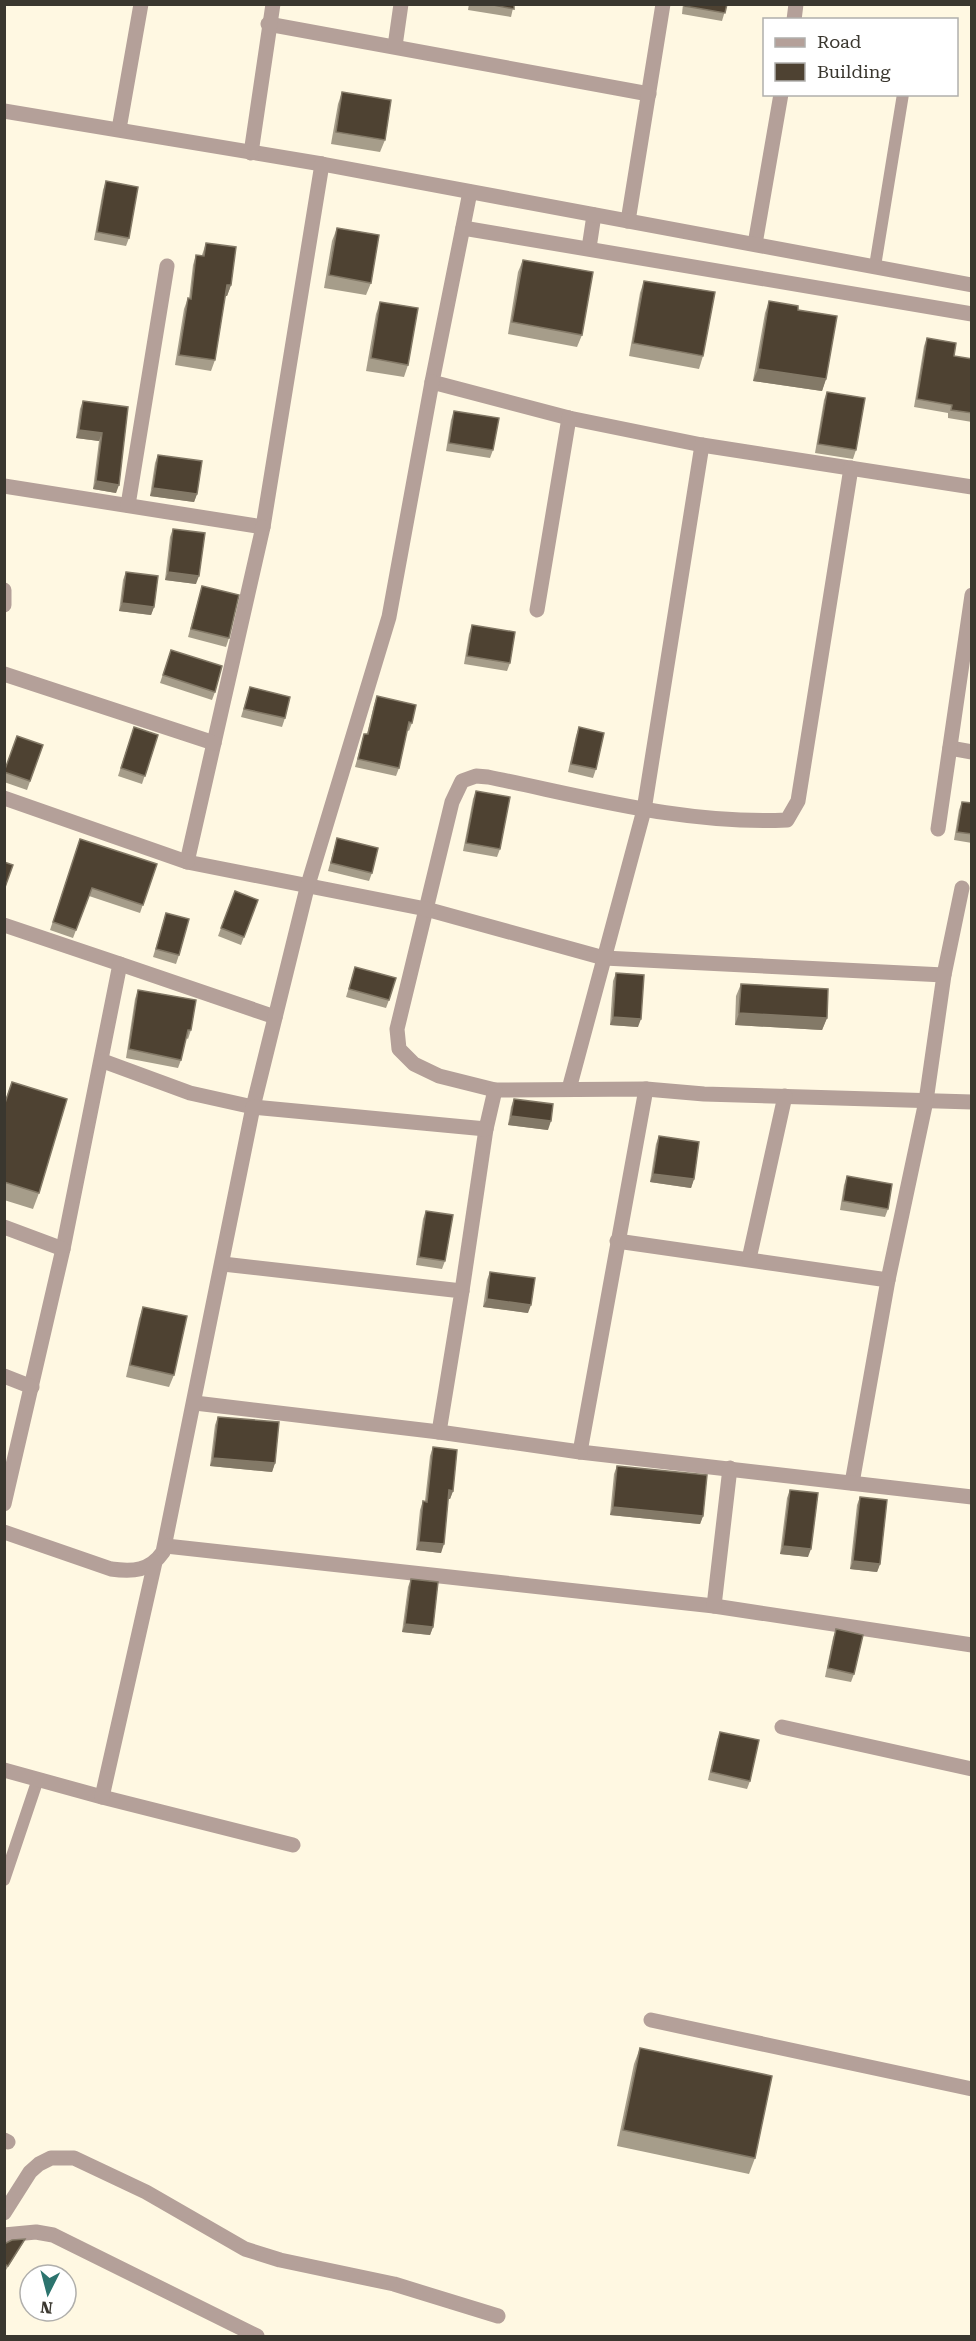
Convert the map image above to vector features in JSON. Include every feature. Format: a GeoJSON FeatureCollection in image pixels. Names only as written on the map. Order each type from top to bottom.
{"type":"FeatureCollection","features":[{"type":"Feature","properties":{"kind":"street"},"geometry":{"type":"LineString","coordinates":[[119,129],[141,4]]}},
{"type":"Feature","properties":{"kind":"street"},"geometry":{"type":"LineString","coordinates":[[251,153],[268,24],[273,4]]}},
{"type":"Feature","properties":{"kind":"street"},"geometry":{"type":"LineString","coordinates":[[395,46],[401,4]]}},
{"type":"Feature","properties":{"kind":"street"},"geometry":{"type":"LineString","coordinates":[[628,221],[663,4]]}},
{"type":"Feature","properties":{"kind":"street"},"geometry":{"type":"LineString","coordinates":[[268,24],[649,94]]}},
{"type":"Feature","properties":{"kind":"street"},"geometry":{"type":"LineString","coordinates":[[755,244],[781,96]]}},
{"type":"Feature","properties":{"kind":"street"},"geometry":{"type":"LineString","coordinates":[[4,111],[322,164],[972,285]]}},
{"type":"Feature","properties":{"kind":"street"},"geometry":{"type":"LineString","coordinates":[[187,862],[263,527],[322,164]]}},
{"type":"Feature","properties":{"kind":"street"},"geometry":{"type":"LineString","coordinates":[[102,1797],[155,1562],[166,1546],[254,1107],[275,1017],[308,888],[387,626],[470,192]]}},
{"type":"Feature","properties":{"kind":"street"},"geometry":{"type":"LineString","coordinates":[[589,249],[594,215]]}},
{"type":"Feature","properties":{"kind":"street"},"geometry":{"type":"LineString","coordinates":[[463,228],[972,314]]}},
{"type":"Feature","properties":{"kind":"street"},"geometry":{"type":"LineString","coordinates":[[128,505],[167,266]]}},
{"type":"Feature","properties":{"kind":"street"},"geometry":{"type":"LineString","coordinates":[[432,382],[569,418],[702,445],[972,487]]}},
{"type":"Feature","properties":{"kind":"street"},"geometry":{"type":"LineString","coordinates":[[537,610],[569,418]]}},
{"type":"Feature","properties":{"kind":"street"},"geometry":{"type":"LineString","coordinates":[[569,1089],[644,810],[702,445]]}},
{"type":"Feature","properties":{"kind":"street"},"geometry":{"type":"LineString","coordinates":[[851,468],[798,801],[787,820],[700,818],[644,810],[488,777],[469,778],[457,787],[452,802],[397,1029],[399,1049],[414,1064],[428,1072],[495,1090],[646,1089],[972,1102]]}},
{"type":"Feature","properties":{"kind":"street"},"geometry":{"type":"LineString","coordinates":[[4,486],[263,527]]}},
{"type":"Feature","properties":{"kind":"street"},"geometry":{"type":"LineString","coordinates":[[4,590],[4,605]]}},
{"type":"Feature","properties":{"kind":"street"},"geometry":{"type":"LineString","coordinates":[[938,829],[972,595]]}},
{"type":"Feature","properties":{"kind":"street"},"geometry":{"type":"LineString","coordinates":[[4,674],[214,742]]}},
{"type":"Feature","properties":{"kind":"street"},"geometry":{"type":"LineString","coordinates":[[950,748],[972,752]]}},
{"type":"Feature","properties":{"kind":"street"},"geometry":{"type":"LineString","coordinates":[[4,798],[187,862],[308,888],[426,909],[604,958],[944,975]]}},
{"type":"Feature","properties":{"kind":"street"},"geometry":{"type":"LineString","coordinates":[[852,1483],[888,1280],[926,1101],[944,975],[962,888]]}},
{"type":"Feature","properties":{"kind":"street"},"geometry":{"type":"LineString","coordinates":[[4,926],[120,963],[275,1017]]}},
{"type":"Feature","properties":{"kind":"street"},"geometry":{"type":"LineString","coordinates":[[4,1504],[63,1249],[103,1061],[120,963]]}},
{"type":"Feature","properties":{"kind":"street"},"geometry":{"type":"LineString","coordinates":[[103,1061],[190,1093],[254,1107],[486,1129]]}},
{"type":"Feature","properties":{"kind":"street"},"geometry":{"type":"LineString","coordinates":[[580,1452],[646,1089]]}},
{"type":"Feature","properties":{"kind":"street"},"geometry":{"type":"LineString","coordinates":[[438,1432],[486,1129],[495,1090]]}},
{"type":"Feature","properties":{"kind":"street"},"geometry":{"type":"LineString","coordinates":[[749,1259],[785,1096]]}},
{"type":"Feature","properties":{"kind":"street"},"geometry":{"type":"LineString","coordinates":[[4,1227],[63,1249]]}},
{"type":"Feature","properties":{"kind":"street"},"geometry":{"type":"LineString","coordinates":[[617,1241],[888,1280]]}},
{"type":"Feature","properties":{"kind":"street"},"geometry":{"type":"LineString","coordinates":[[223,1264],[462,1291]]}},
{"type":"Feature","properties":{"kind":"street"},"geometry":{"type":"LineString","coordinates":[[4,1376],[32,1387]]}},
{"type":"Feature","properties":{"kind":"street"},"geometry":{"type":"LineString","coordinates":[[195,1403],[438,1432],[580,1452],[972,1497]]}},
{"type":"Feature","properties":{"kind":"street"},"geometry":{"type":"LineString","coordinates":[[714,1606],[730,1468]]}},
{"type":"Feature","properties":{"kind":"street"},"geometry":{"type":"LineString","coordinates":[[4,1532],[111,1569],[138,1570],[155,1562]]}},
{"type":"Feature","properties":{"kind":"street"},"geometry":{"type":"LineString","coordinates":[[166,1546],[714,1606],[972,1645]]}},
{"type":"Feature","properties":{"kind":"street"},"geometry":{"type":"LineString","coordinates":[[782,1727],[972,1769]]}},
{"type":"Feature","properties":{"kind":"street"},"geometry":{"type":"LineString","coordinates":[[4,1770],[293,1845]]}},
{"type":"Feature","properties":{"kind":"street"},"geometry":{"type":"LineString","coordinates":[[651,2020],[972,2089]]}},
{"type":"Feature","properties":{"kind":"street"},"geometry":{"type":"LineString","coordinates":[[4,2213],[30,2172],[39,2164],[51,2158],[74,2158],[146,2192],[245,2249],[280,2260],[394,2284],[498,2316]]}},
{"type":"Feature","properties":{"kind":"street"},"geometry":{"type":"LineString","coordinates":[[4,2218],[14,2220],[36,2232],[74,2244],[257,2337]]}},
{"type":"Feature","properties":{"kind":"street"},"geometry":{"type":"LineString","coordinates":[[4,2235],[36,2232]]}},
{"type":"Feature","properties":{"kind":"lane"},"geometry":{"type":"LineString","coordinates":[[875,266],[903,96]]}},
{"type":"Feature","properties":{"kind":"lane"},"geometry":{"type":"LineString","coordinates":[[4,1880],[38,1779]]}},
{"type":"Feature","properties":{"kind":"building"},"geometry":{"type":"Polygon","coordinates":[[[488,4],[514,4],[514,9],[488,4]]]}},
{"type":"Feature","properties":{"kind":"building"},"geometry":{"type":"Polygon","coordinates":[[[685,4],[727,4],[725,13],[685,6],[685,4]]]}},
{"type":"Feature","properties":{"kind":"building"},"geometry":{"type":"Polygon","coordinates":[[[342,92],[391,100],[385,140],[336,132],[342,92]]]}},
{"type":"Feature","properties":{"kind":"building"},"geometry":{"type":"Polygon","coordinates":[[[106,181],[138,187],[129,238],[97,232],[106,181]]]}},
{"type":"Feature","properties":{"kind":"building"},"geometry":{"type":"Polygon","coordinates":[[[337,228],[379,235],[371,283],[329,275],[337,228]]]}},
{"type":"Feature","properties":{"kind":"building"},"geometry":{"type":"Polygon","coordinates":[[[206,243],[236,247],[231,285],[227,285],[215,360],[179,355],[188,298],[191,299],[196,255],[204,256],[206,243]]]}},
{"type":"Feature","properties":{"kind":"building"},"geometry":{"type":"Polygon","coordinates":[[[523,260],[593,272],[582,335],[512,322],[523,260]]]}},
{"type":"Feature","properties":{"kind":"building"},"geometry":{"type":"Polygon","coordinates":[[[644,281],[715,292],[703,356],[633,343],[644,281]]]}},
{"type":"Feature","properties":{"kind":"building"},"geometry":{"type":"Polygon","coordinates":[[[769,301],[798,306],[798,310],[837,316],[826,379],[758,369],[769,301]]]}},
{"type":"Feature","properties":{"kind":"building"},"geometry":{"type":"Polygon","coordinates":[[[380,302],[418,308],[408,365],[371,358],[380,302]]]}},
{"type":"Feature","properties":{"kind":"building"},"geometry":{"type":"Polygon","coordinates":[[[927,338],[956,343],[954,356],[972,359],[972,413],[951,410],[952,405],[917,399],[927,338]]]}},
{"type":"Feature","properties":{"kind":"building"},"geometry":{"type":"Polygon","coordinates":[[[827,392],[865,398],[856,450],[818,444],[827,392]]]}},
{"type":"Feature","properties":{"kind":"building"},"geometry":{"type":"Polygon","coordinates":[[[83,401],[128,407],[119,485],[96,481],[102,433],[79,430],[83,401]]]}},
{"type":"Feature","properties":{"kind":"building"},"geometry":{"type":"Polygon","coordinates":[[[454,411],[499,418],[493,450],[449,443],[454,411]]]}},
{"type":"Feature","properties":{"kind":"building"},"geometry":{"type":"Polygon","coordinates":[[[158,455],[202,461],[197,494],[153,488],[158,455]]]}},
{"type":"Feature","properties":{"kind":"building"},"geometry":{"type":"Polygon","coordinates":[[[173,529],[205,533],[199,576],[168,572],[173,529]]]}},
{"type":"Feature","properties":{"kind":"building"},"geometry":{"type":"Polygon","coordinates":[[[126,572],[158,576],[154,607],[122,603],[126,572]]]}},
{"type":"Feature","properties":{"kind":"building"},"geometry":{"type":"Polygon","coordinates":[[[202,586],[239,595],[229,638],[191,629],[202,586]]]}},
{"type":"Feature","properties":{"kind":"building"},"geometry":{"type":"Polygon","coordinates":[[[472,625],[515,632],[510,663],[467,656],[472,625]]]}},
{"type":"Feature","properties":{"kind":"building"},"geometry":{"type":"Polygon","coordinates":[[[171,650],[222,666],[215,692],[163,675],[171,650]]]}},
{"type":"Feature","properties":{"kind":"building"},"geometry":{"type":"Polygon","coordinates":[[[250,687],[290,697],[285,718],[244,709],[250,687]]]}},
{"type":"Feature","properties":{"kind":"building"},"geometry":{"type":"Polygon","coordinates":[[[377,696],[416,705],[412,723],[409,722],[399,768],[358,759],[364,734],[368,734],[377,696]]]}},
{"type":"Feature","properties":{"kind":"building"},"geometry":{"type":"Polygon","coordinates":[[[134,727],[158,735],[145,776],[121,768],[134,727]]]}},
{"type":"Feature","properties":{"kind":"building"},"geometry":{"type":"Polygon","coordinates":[[[579,727],[604,733],[596,769],[571,764],[579,727]]]}},
{"type":"Feature","properties":{"kind":"building"},"geometry":{"type":"Polygon","coordinates":[[[17,736],[43,745],[30,781],[4,772],[17,736]]]}},
{"type":"Feature","properties":{"kind":"building"},"geometry":{"type":"Polygon","coordinates":[[[476,791],[510,797],[500,849],[466,843],[476,791]]]}},
{"type":"Feature","properties":{"kind":"building"},"geometry":{"type":"Polygon","coordinates":[[[962,802],[972,803],[972,834],[957,832],[962,802]]]}},
{"type":"Feature","properties":{"kind":"building"},"geometry":{"type":"Polygon","coordinates":[[[337,838],[378,848],[372,873],[331,863],[337,838]]]}},
{"type":"Feature","properties":{"kind":"building"},"geometry":{"type":"Polygon","coordinates":[[[80,839],[157,864],[143,905],[92,888],[76,930],[53,922],[80,839]]]}},
{"type":"Feature","properties":{"kind":"building"},"geometry":{"type":"Polygon","coordinates":[[[4,862],[13,865],[4,890],[4,862]]]}},
{"type":"Feature","properties":{"kind":"building"},"geometry":{"type":"Polygon","coordinates":[[[235,891],[258,900],[244,937],[221,928],[235,891]]]}},
{"type":"Feature","properties":{"kind":"building"},"geometry":{"type":"Polygon","coordinates":[[[166,913],[189,919],[179,955],[156,949],[166,913]]]}},
{"type":"Feature","properties":{"kind":"building"},"geometry":{"type":"Polygon","coordinates":[[[355,967],[396,978],[389,1000],[349,989],[355,967]]]}},
{"type":"Feature","properties":{"kind":"building"},"geometry":{"type":"Polygon","coordinates":[[[616,973],[644,975],[641,1019],[613,1017],[616,973]]]}},
{"type":"Feature","properties":{"kind":"building"},"geometry":{"type":"Polygon","coordinates":[[[741,984],[828,989],[827,1018],[739,1013],[741,984]]]}},
{"type":"Feature","properties":{"kind":"building"},"geometry":{"type":"Polygon","coordinates":[[[138,990],[196,1000],[191,1030],[188,1030],[181,1060],[129,1049],[138,990]]]}},
{"type":"Feature","properties":{"kind":"building"},"geometry":{"type":"Polygon","coordinates":[[[12,1082],[67,1099],[39,1193],[4,1182],[4,1106],[12,1082]]]}},
{"type":"Feature","properties":{"kind":"building"},"geometry":{"type":"Polygon","coordinates":[[[514,1099],[553,1104],[551,1121],[511,1116],[514,1099]]]}},
{"type":"Feature","properties":{"kind":"building"},"geometry":{"type":"Polygon","coordinates":[[[659,1136],[699,1142],[694,1179],[653,1174],[659,1136]]]}},
{"type":"Feature","properties":{"kind":"building"},"geometry":{"type":"Polygon","coordinates":[[[847,1176],[892,1184],[888,1209],[843,1201],[847,1176]]]}},
{"type":"Feature","properties":{"kind":"building"},"geometry":{"type":"Polygon","coordinates":[[[426,1211],[453,1215],[445,1261],[419,1257],[426,1211]]]}},
{"type":"Feature","properties":{"kind":"building"},"geometry":{"type":"Polygon","coordinates":[[[490,1272],[535,1278],[531,1305],[487,1299],[490,1272]]]}},
{"type":"Feature","properties":{"kind":"building"},"geometry":{"type":"Polygon","coordinates":[[[143,1307],[187,1316],[174,1375],[130,1365],[143,1307]]]}},
{"type":"Feature","properties":{"kind":"building"},"geometry":{"type":"Polygon","coordinates":[[[218,1417],[279,1422],[275,1463],[213,1458],[218,1417]]]}},
{"type":"Feature","properties":{"kind":"building"},"geometry":{"type":"Polygon","coordinates":[[[433,1447],[457,1450],[453,1491],[449,1490],[444,1544],[419,1542],[423,1501],[427,1502],[433,1447]]]}},
{"type":"Feature","properties":{"kind":"building"},"geometry":{"type":"Polygon","coordinates":[[[617,1466],[707,1475],[703,1516],[613,1507],[617,1466]]]}},
{"type":"Feature","properties":{"kind":"building"},"geometry":{"type":"Polygon","coordinates":[[[790,1490],[818,1493],[811,1549],[783,1546],[790,1490]]]}},
{"type":"Feature","properties":{"kind":"building"},"geometry":{"type":"Polygon","coordinates":[[[860,1497],[887,1500],[880,1564],[853,1561],[860,1497]]]}},
{"type":"Feature","properties":{"kind":"building"},"geometry":{"type":"Polygon","coordinates":[[[411,1579],[438,1582],[433,1627],[405,1624],[411,1579]]]}},
{"type":"Feature","properties":{"kind":"building"},"geometry":{"type":"Polygon","coordinates":[[[836,1629],[863,1635],[854,1674],[828,1668],[836,1629]]]}},
{"type":"Feature","properties":{"kind":"building"},"geometry":{"type":"Polygon","coordinates":[[[720,1732],[759,1740],[750,1781],[711,1772],[720,1732]]]}},
{"type":"Feature","properties":{"kind":"building"},"geometry":{"type":"Polygon","coordinates":[[[640,2048],[772,2076],[755,2158],[623,2130],[640,2048]]]}},
{"type":"Feature","properties":{"kind":"building"},"geometry":{"type":"Polygon","coordinates":[[[25,2239],[8,2266],[4,2264],[4,2244],[12,2240],[25,2239]]]}}]}
